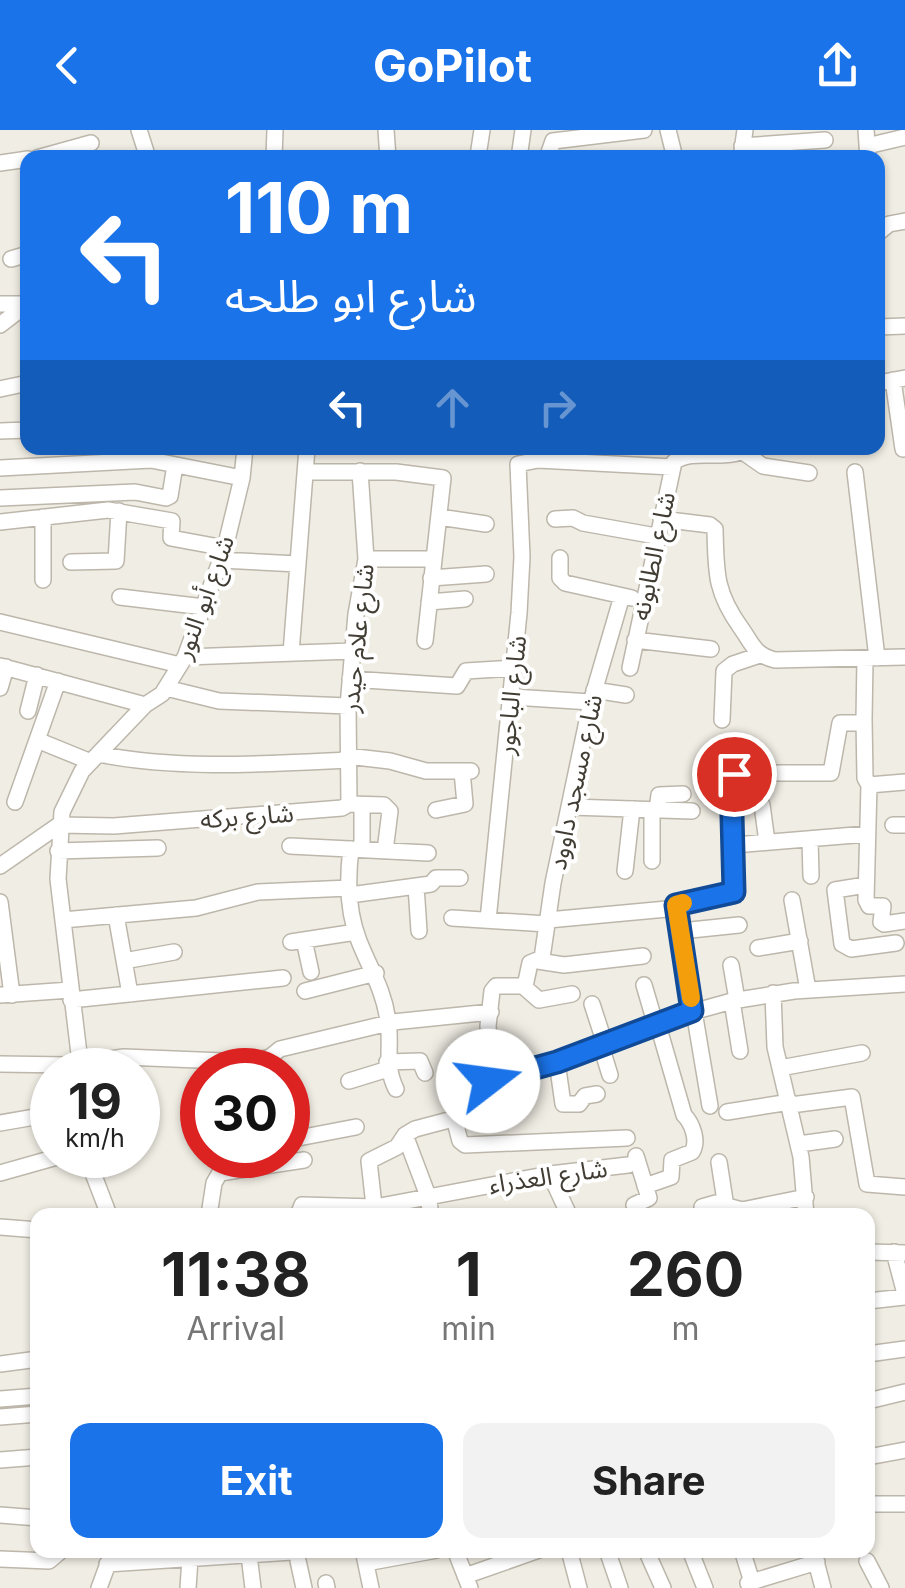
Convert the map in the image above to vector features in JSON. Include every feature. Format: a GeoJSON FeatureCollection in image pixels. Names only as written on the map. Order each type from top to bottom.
{"type":"FeatureCollection","features":[{"type":"Feature","properties":{"kind":"street"},"geometry":{"type":"LineString","coordinates":[[549,150],[550,144],[558,140],[644,130]]}},
{"type":"Feature","properties":{"kind":"street"},"geometry":{"type":"LineString","coordinates":[[867,145],[905,137]]}},
{"type":"Feature","properties":{"kind":"street"},"geometry":{"type":"LineString","coordinates":[[743,144],[825,140]]}},
{"type":"Feature","properties":{"kind":"street"},"geometry":{"type":"LineString","coordinates":[[65,150],[91,143]]}},
{"type":"Feature","properties":{"kind":"street"},"geometry":{"type":"LineString","coordinates":[[11,259],[20,256]]}},
{"type":"Feature","properties":{"kind":"street"},"geometry":{"type":"LineString","coordinates":[[892,380],[901,402],[903,449]]}},
{"type":"Feature","properties":{"kind":"street"},"geometry":{"type":"LineString","coordinates":[[0,468],[141,455]]}},
{"type":"Feature","properties":{"kind":"street"},"geometry":{"type":"LineString","coordinates":[[154,455],[175,465],[242,478]]}},
{"type":"Feature","properties":{"kind":"street","name":"شارع أبو النور"},"geometry":{"type":"LineString","coordinates":[[71,1048],[59,825],[67,798],[94,758],[166,688],[182,661],[222,554],[244,455]]}},
{"type":"Feature","properties":{"kind":"street"},"geometry":{"type":"LineString","coordinates":[[291,653],[306,455]]}},
{"type":"Feature","properties":{"kind":"street","name":"شارع الطابونه"},"geometry":{"type":"LineString","coordinates":[[630,668],[672,467],[683,456],[732,455]]}},
{"type":"Feature","properties":{"kind":"street"},"geometry":{"type":"LineString","coordinates":[[751,455],[763,466],[810,473]]}},
{"type":"Feature","properties":{"kind":"street","name":"شارع الباجور"},"geometry":{"type":"LineString","coordinates":[[488,920],[516,668],[522,557],[517,470],[520,462],[672,467]]}},
{"type":"Feature","properties":{"kind":"street"},"geometry":{"type":"LineString","coordinates":[[0,498],[135,492],[166,498],[170,496],[175,465]]}},
{"type":"Feature","properties":{"kind":"street","name":"شارع علام حيدر"},"geometry":{"type":"LineString","coordinates":[[360,471],[366,559],[348,706],[347,758],[356,805],[357,849],[349,892],[356,932],[376,973],[389,1023],[388,1065]]}},
{"type":"Feature","properties":{"kind":"street"},"geometry":{"type":"LineString","coordinates":[[306,472],[442,477],[445,483],[432,559],[426,641]]}},
{"type":"Feature","properties":{"kind":"street"},"geometry":{"type":"LineString","coordinates":[[856,472],[871,658],[864,719],[865,778],[869,784],[867,905],[883,906],[882,923],[905,921]]}},
{"type":"Feature","properties":{"kind":"street"},"geometry":{"type":"LineString","coordinates":[[0,522],[118,510],[172,522],[170,538],[222,554],[298,564]]}},
{"type":"Feature","properties":{"kind":"street"},"geometry":{"type":"LineString","coordinates":[[71,562],[116,561],[118,510]]}},
{"type":"Feature","properties":{"kind":"street"},"geometry":{"type":"LineString","coordinates":[[43,517],[43,580]]}},
{"type":"Feature","properties":{"kind":"street"},"geometry":{"type":"LineString","coordinates":[[439,517],[486,524]]}},
{"type":"Feature","properties":{"kind":"street"},"geometry":{"type":"LineString","coordinates":[[555,519],[573,518],[583,524],[656,536]]}},
{"type":"Feature","properties":{"kind":"street"},"geometry":{"type":"LineString","coordinates":[[661,519],[710,525],[715,529],[716,566],[726,607],[760,655],[774,660],[905,656]]}},
{"type":"Feature","properties":{"kind":"street"},"geometry":{"type":"LineString","coordinates":[[560,558],[560,578],[564,584],[644,601]]}},
{"type":"Feature","properties":{"kind":"street"},"geometry":{"type":"LineString","coordinates":[[366,559],[432,559]]}},
{"type":"Feature","properties":{"kind":"street"},"geometry":{"type":"LineString","coordinates":[[431,578],[486,574]]}},
{"type":"Feature","properties":{"kind":"street","name":"شارع مسجد داوود"},"geometry":{"type":"LineString","coordinates":[[523,986],[534,962],[542,956],[592,696],[622,596]]}},
{"type":"Feature","properties":{"kind":"street"},"geometry":{"type":"LineString","coordinates":[[120,597],[204,608]]}},
{"type":"Feature","properties":{"kind":"street"},"geometry":{"type":"LineString","coordinates":[[428,602],[465,599]]}},
{"type":"Feature","properties":{"kind":"street"},"geometry":{"type":"LineString","coordinates":[[2,617],[182,661],[352,651]]}},
{"type":"Feature","properties":{"kind":"street"},"geometry":{"type":"LineString","coordinates":[[635,640],[711,649]]}},
{"type":"Feature","properties":{"kind":"street"},"geometry":{"type":"LineString","coordinates":[[722,720],[724,671],[760,655]]}},
{"type":"Feature","properties":{"kind":"street"},"geometry":{"type":"LineString","coordinates":[[0,688],[3,666],[145,705]]}},
{"type":"Feature","properties":{"kind":"street"},"geometry":{"type":"LineString","coordinates":[[350,679],[457,686],[466,671],[516,668]]}},
{"type":"Feature","properties":{"kind":"street"},"geometry":{"type":"LineString","coordinates":[[28,711],[37,676]]}},
{"type":"Feature","properties":{"kind":"street"},"geometry":{"type":"LineString","coordinates":[[15,802],[58,681]]}},
{"type":"Feature","properties":{"kind":"street"},"geometry":{"type":"LineString","coordinates":[[166,688],[219,701],[348,706]]}},
{"type":"Feature","properties":{"kind":"street"},"geometry":{"type":"LineString","coordinates":[[513,697],[626,695]]}},
{"type":"Feature","properties":{"kind":"street"},"geometry":{"type":"LineString","coordinates":[[452,918],[547,922],[734,894],[731,778],[734,774],[829,774],[840,723],[860,723],[864,719]]}},
{"type":"Feature","properties":{"kind":"street"},"geometry":{"type":"LineString","coordinates":[[37,740],[94,758],[135,762],[254,764],[347,758],[390,761],[426,771],[466,771],[465,804],[436,810]]}},
{"type":"Feature","properties":{"kind":"street"},"geometry":{"type":"LineString","coordinates":[[869,784],[905,782]]}},
{"type":"Feature","properties":{"kind":"street"},"geometry":{"type":"LineString","coordinates":[[652,862],[659,795],[683,794]]}},
{"type":"Feature","properties":{"kind":"street"},"geometry":{"type":"LineString","coordinates":[[356,805],[389,807],[385,850]]}},
{"type":"Feature","properties":{"kind":"street","name":"شارع بركه"},"geometry":{"type":"LineString","coordinates":[[59,825],[207,820],[356,805]]}},
{"type":"Feature","properties":{"kind":"street"},"geometry":{"type":"LineString","coordinates":[[762,805],[767,842]]}},
{"type":"Feature","properties":{"kind":"street"},"geometry":{"type":"LineString","coordinates":[[571,807],[692,810]]}},
{"type":"Feature","properties":{"kind":"street"},"geometry":{"type":"LineString","coordinates":[[626,872],[632,809]]}},
{"type":"Feature","properties":{"kind":"street"},"geometry":{"type":"LineString","coordinates":[[0,866],[59,825]]}},
{"type":"Feature","properties":{"kind":"street"},"geometry":{"type":"LineString","coordinates":[[733,846],[868,834]]}},
{"type":"Feature","properties":{"kind":"street"},"geometry":{"type":"LineString","coordinates":[[810,838],[811,876]]}},
{"type":"Feature","properties":{"kind":"street"},"geometry":{"type":"LineString","coordinates":[[290,846],[428,853]]}},
{"type":"Feature","properties":{"kind":"street"},"geometry":{"type":"LineString","coordinates":[[58,851],[158,848]]}},
{"type":"Feature","properties":{"kind":"street"},"geometry":{"type":"LineString","coordinates":[[62,920],[196,908],[258,892],[349,892],[430,884],[436,878],[460,878]]}},
{"type":"Feature","properties":{"kind":"street"},"geometry":{"type":"LineString","coordinates":[[866,885],[835,890],[842,944],[851,949],[896,943]]}},
{"type":"Feature","properties":{"kind":"street"},"geometry":{"type":"LineString","coordinates":[[416,886],[419,931]]}},
{"type":"Feature","properties":{"kind":"street"},"geometry":{"type":"LineString","coordinates":[[792,900],[808,990]]}},
{"type":"Feature","properties":{"kind":"street"},"geometry":{"type":"LineString","coordinates":[[0,902],[6,995],[130,994],[283,978]]}},
{"type":"Feature","properties":{"kind":"street"},"geometry":{"type":"LineString","coordinates":[[676,905],[710,1106]]}},
{"type":"Feature","properties":{"kind":"street"},"geometry":{"type":"LineString","coordinates":[[116,915],[130,994]]}},
{"type":"Feature","properties":{"kind":"street"},"geometry":{"type":"LineString","coordinates":[[681,931],[739,925]]}},
{"type":"Feature","properties":{"kind":"street"},"geometry":{"type":"LineString","coordinates":[[311,972],[298,941],[356,932]]}},
{"type":"Feature","properties":{"kind":"street"},"geometry":{"type":"LineString","coordinates":[[758,948],[800,941]]}},
{"type":"Feature","properties":{"kind":"street"},"geometry":{"type":"LineString","coordinates":[[124,960],[174,952]]}},
{"type":"Feature","properties":{"kind":"street"},"geometry":{"type":"LineString","coordinates":[[534,962],[564,965],[643,956]]}},
{"type":"Feature","properties":{"kind":"street"},"geometry":{"type":"LineString","coordinates":[[731,965],[740,1051]]}},
{"type":"Feature","properties":{"kind":"street"},"geometry":{"type":"LineString","coordinates":[[305,991],[376,973]]}},
{"type":"Feature","properties":{"kind":"street"},"geometry":{"type":"LineString","coordinates":[[635,1208],[649,1198],[645,1186],[671,1178],[672,1160],[692,1152],[696,1144],[644,984]]}},
{"type":"Feature","properties":{"kind":"street"},"geometry":{"type":"LineString","coordinates":[[466,1067],[492,1071],[557,1062],[692,1011],[773,993],[905,984]]}},
{"type":"Feature","properties":{"kind":"street"},"geometry":{"type":"LineString","coordinates":[[375,1208],[370,1161],[398,1147],[415,1128],[483,1111],[485,1083],[492,1071],[490,1012],[494,987],[523,986],[539,1000],[572,994]]}},
{"type":"Feature","properties":{"kind":"street"},"geometry":{"type":"LineString","coordinates":[[773,993],[774,1039],[799,1144],[806,1208]]}},
{"type":"Feature","properties":{"kind":"street"},"geometry":{"type":"LineString","coordinates":[[592,1004],[610,1075]]}},
{"type":"Feature","properties":{"kind":"street"},"geometry":{"type":"LineString","coordinates":[[284,1048],[389,1023],[490,1012]]}},
{"type":"Feature","properties":{"kind":"street"},"geometry":{"type":"LineString","coordinates":[[780,1068],[862,1053]]}},
{"type":"Feature","properties":{"kind":"street"},"geometry":{"type":"LineString","coordinates":[[349,1081],[388,1065],[420,1062],[424,1072]]}},
{"type":"Feature","properties":{"kind":"street"},"geometry":{"type":"LineString","coordinates":[[557,1062],[563,1104],[579,1104],[585,1096],[597,1094]]}},
{"type":"Feature","properties":{"kind":"street"},"geometry":{"type":"LineString","coordinates":[[0,1064],[30,1065]]}},
{"type":"Feature","properties":{"kind":"street"},"geometry":{"type":"LineString","coordinates":[[388,1065],[396,1089]]}},
{"type":"Feature","properties":{"kind":"street"},"geometry":{"type":"LineString","coordinates":[[728,1112],[849,1096],[867,1184],[905,1187]]}},
{"type":"Feature","properties":{"kind":"street"},"geometry":{"type":"LineString","coordinates":[[0,1123],[30,1118]]}},
{"type":"Feature","properties":{"kind":"street"},"geometry":{"type":"LineString","coordinates":[[454,1118],[460,1142],[465,1145],[603,1133],[627,1138]]}},
{"type":"Feature","properties":{"kind":"street"},"geometry":{"type":"LineString","coordinates":[[310,1136],[356,1127]]}},
{"type":"Feature","properties":{"kind":"street"},"geometry":{"type":"LineString","coordinates":[[405,1135],[430,1208]]}},
{"type":"Feature","properties":{"kind":"street"},"geometry":{"type":"LineString","coordinates":[[799,1144],[835,1139]]}},
{"type":"Feature","properties":{"kind":"street","name":"شارع العذراء"},"geometry":{"type":"LineString","coordinates":[[386,1208],[428,1196],[632,1161],[645,1186]]}},
{"type":"Feature","properties":{"kind":"street"},"geometry":{"type":"LineString","coordinates":[[719,1162],[726,1207]]}},
{"type":"Feature","properties":{"kind":"street"},"geometry":{"type":"LineString","coordinates":[[0,1172],[30,1164]]}},
{"type":"Feature","properties":{"kind":"street"},"geometry":{"type":"LineString","coordinates":[[550,1174],[566,1208]]}},
{"type":"Feature","properties":{"kind":"street"},"geometry":{"type":"LineString","coordinates":[[95,1178],[106,1208]]}},
{"type":"Feature","properties":{"kind":"street"},"geometry":{"type":"LineString","coordinates":[[210,1208],[218,1178]]}},
{"type":"Feature","properties":{"kind":"street"},"geometry":{"type":"LineString","coordinates":[[752,1208],[806,1197]]}},
{"type":"Feature","properties":{"kind":"street"},"geometry":{"type":"LineString","coordinates":[[702,1207],[716,1202],[731,1208]]}},
{"type":"Feature","properties":{"kind":"street","name":"شارع العذراء"},"geometry":{"type":"LineString","coordinates":[[301,1208],[338,1208]]}},
{"type":"Feature","properties":{"kind":"street"},"geometry":{"type":"LineString","coordinates":[[0,1227],[30,1229]]}},
{"type":"Feature","properties":{"kind":"street"},"geometry":{"type":"LineString","coordinates":[[875,1300],[905,1295],[900,1252]]}},
{"type":"Feature","properties":{"kind":"street"},"geometry":{"type":"LineString","coordinates":[[875,1353],[905,1350]]}},
{"type":"Feature","properties":{"kind":"street"},"geometry":{"type":"LineString","coordinates":[[0,1364],[30,1360]]}},
{"type":"Feature","properties":{"kind":"street"},"geometry":{"type":"LineString","coordinates":[[875,1400],[905,1392]]}},
{"type":"Feature","properties":{"kind":"street"},"geometry":{"type":"LineString","coordinates":[[0,1399],[30,1397]]}},
{"type":"Feature","properties":{"kind":"street"},"geometry":{"type":"LineString","coordinates":[[0,1417],[30,1415]]}},
{"type":"Feature","properties":{"kind":"street"},"geometry":{"type":"LineString","coordinates":[[875,1456],[905,1450]]}},
{"type":"Feature","properties":{"kind":"street"},"geometry":{"type":"LineString","coordinates":[[0,1460],[30,1458]]}},
{"type":"Feature","properties":{"kind":"street"},"geometry":{"type":"LineString","coordinates":[[875,1504],[905,1504]]}},
{"type":"Feature","properties":{"kind":"street"},"geometry":{"type":"LineString","coordinates":[[0,1516],[30,1518]]}},
{"type":"Feature","properties":{"kind":"street"},"geometry":{"type":"LineString","coordinates":[[0,1558],[49,1562],[53,1558]]}},
{"type":"Feature","properties":{"kind":"street"},"geometry":{"type":"LineString","coordinates":[[99,1588],[110,1558]]}},
{"type":"Feature","properties":{"kind":"street"},"geometry":{"type":"LineString","coordinates":[[150,1558],[200,1558]]}},
{"type":"Feature","properties":{"kind":"street"},"geometry":{"type":"LineString","coordinates":[[252,1588],[253,1558]]}},
{"type":"Feature","properties":{"kind":"street"},"geometry":{"type":"LineString","coordinates":[[289,1558],[304,1588]]}},
{"type":"Feature","properties":{"kind":"street"},"geometry":{"type":"LineString","coordinates":[[364,1558],[371,1588]]}},
{"type":"Feature","properties":{"kind":"street"},"geometry":{"type":"LineString","coordinates":[[458,1558],[467,1582],[520,1558]]}},
{"type":"Feature","properties":{"kind":"street"},"geometry":{"type":"LineString","coordinates":[[571,1558],[579,1588]]}},
{"type":"Feature","properties":{"kind":"street"},"geometry":{"type":"LineString","coordinates":[[610,1558],[620,1588]]}},
{"type":"Feature","properties":{"kind":"street"},"geometry":{"type":"LineString","coordinates":[[650,1558],[663,1588]]}},
{"type":"Feature","properties":{"kind":"street"},"geometry":{"type":"LineString","coordinates":[[693,1558],[704,1588]]}},
{"type":"Feature","properties":{"kind":"street"},"geometry":{"type":"LineString","coordinates":[[744,1558],[750,1583],[810,1558]]}},
{"type":"Feature","properties":{"kind":"street"},"geometry":{"type":"LineString","coordinates":[[816,1558],[823,1588]]}},
{"type":"Feature","properties":{"kind":"street"},"geometry":{"type":"LineString","coordinates":[[188,1588],[190,1559]]}},
{"type":"Feature","properties":{"kind":"street"},"geometry":{"type":"LineString","coordinates":[[866,1561],[881,1588]]}},
{"type":"Feature","properties":{"kind":"slow traffic"},"geometry":{"type":"LineString","coordinates":[[683,903],[676,905],[691,998]]}},
{"type":"Feature","properties":{"kind":"route"},"geometry":{"type":"LineString","coordinates":[[488,1081],[557,1062],[692,1011],[676,905],[732,896],[734,892],[734,774]]}}]}
